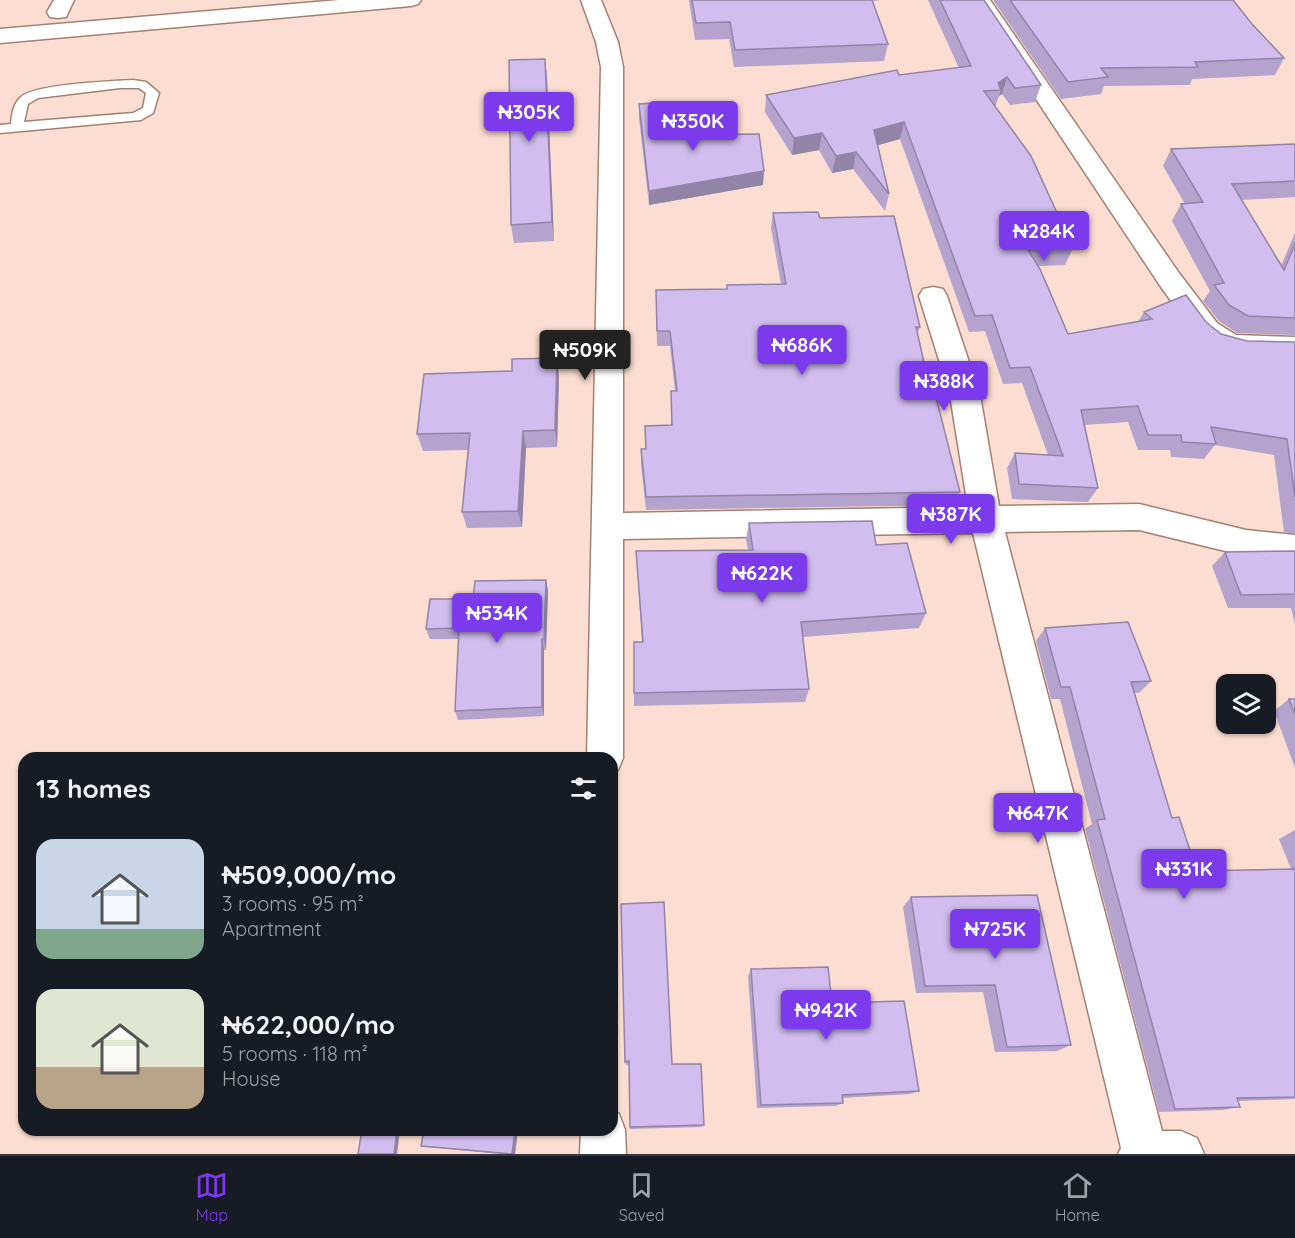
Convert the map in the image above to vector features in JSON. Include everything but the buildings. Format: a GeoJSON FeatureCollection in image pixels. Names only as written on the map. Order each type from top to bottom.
{"type":"FeatureCollection","features":[{"type":"Feature","properties":{"kind":"street"},"geometry":{"type":"LineString","coordinates":[[0,18],[61,6],[183,0]]}},
{"type":"Feature","properties":{"kind":"street"},"geometry":{"type":"LineString","coordinates":[[0,36],[411,0]]}},
{"type":"Feature","properties":{"kind":"street"},"geometry":{"type":"LineString","coordinates":[[591,0],[607,42],[612,67],[605,752]]}},
{"type":"Feature","properties":{"kind":"street"},"geometry":{"type":"LineString","coordinates":[[980,0],[1170,280],[1208,330],[1221,341],[1236,345],[1295,347]]}},
{"type":"Feature","properties":{"kind":"street"},"geometry":{"type":"LineString","coordinates":[[933,296],[965,395],[986,520],[1144,1154],[1181,1154]]}},
{"type":"Feature","properties":{"kind":"street"},"geometry":{"type":"LineString","coordinates":[[606,526],[1139,517],[1246,543],[1295,549]]}},
{"type":"Feature","properties":{"kind":"street"},"geometry":{"type":"LineString","coordinates":[[603,1136],[603,1154]]}},
{"type":"Feature","properties":{"kind":"lane"},"geometry":{"type":"LineString","coordinates":[[0,129],[17,128],[136,117],[148,110],[153,93],[141,85],[127,84],[44,92],[29,96],[21,104],[17,128]]}}]}
